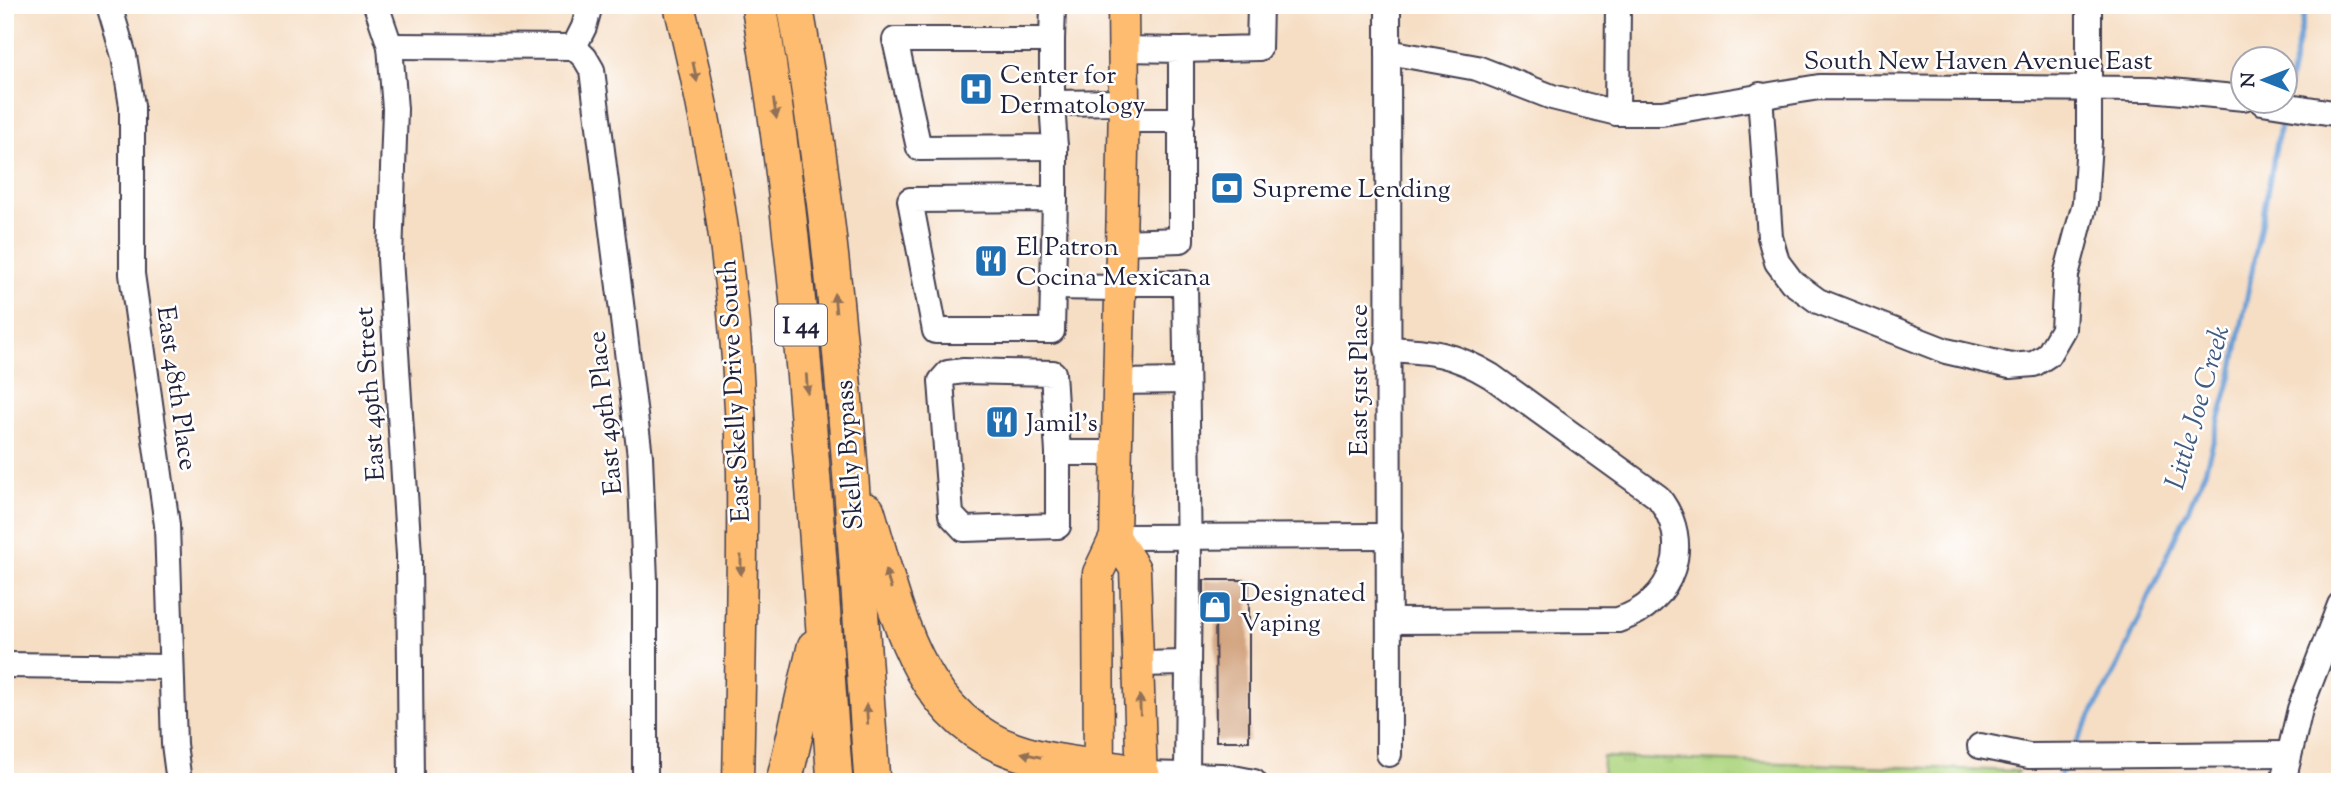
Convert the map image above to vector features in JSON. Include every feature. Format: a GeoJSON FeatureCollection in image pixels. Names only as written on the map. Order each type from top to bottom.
{"type":"FeatureCollection","features":[{"type":"Feature","properties":{"kind":"highway","name":"Skelly Bypass"},"geometry":{"type":"LineString","coordinates":[[759,5],[792,234],[806,370],[835,782]]}},
{"type":"Feature","properties":{"kind":"highway","name":"Skelly Bypass"},"geometry":{"type":"LineString","coordinates":[[795,5],[821,171],[849,452],[872,782]]}},
{"type":"Feature","properties":{"kind":"highway"},"geometry":{"type":"LineString","coordinates":[[849,452],[908,644],[923,674],[941,699],[967,724],[1016,751],[1096,777],[1142,778]]}},
{"type":"Feature","properties":{"kind":"highway"},"geometry":{"type":"LineString","coordinates":[[784,782],[823,609]]}},
{"type":"Feature","properties":{"kind":"main road","name":"East Skelly Drive South"},"geometry":{"type":"LineString","coordinates":[[680,5],[715,176],[738,392],[742,499],[738,782]]}},
{"type":"Feature","properties":{"kind":"main road"},"geometry":{"type":"LineString","coordinates":[[1096,777],[1098,573],[1115,537],[1124,5]]}},
{"type":"Feature","properties":{"kind":"main road"},"geometry":{"type":"LineString","coordinates":[[1115,537],[1135,569],[1142,778]]}},
{"type":"Feature","properties":{"kind":"street","name":"East 48th Place"},"geometry":{"type":"LineString","coordinates":[[109,5],[124,56],[132,106],[132,274],[167,525],[171,667],[179,782]]}},
{"type":"Feature","properties":{"kind":"street","name":"East 49th Street"},"geometry":{"type":"LineString","coordinates":[[376,5],[390,46],[395,109],[390,258],[407,499],[411,782]]}},
{"type":"Feature","properties":{"kind":"street"},"geometry":{"type":"LineString","coordinates":[[390,46],[574,47],[584,27],[590,5]]}},
{"type":"Feature","properties":{"kind":"street"},"geometry":{"type":"LineString","coordinates":[[1053,5],[1055,199],[1052,331],[1058,453],[1058,526],[964,529],[951,515],[941,380],[948,373],[964,371],[1053,373]]}},
{"type":"Feature","properties":{"kind":"street"},"geometry":{"type":"LineString","coordinates":[[1124,49],[1259,48],[1259,5]]}},
{"type":"Feature","properties":{"kind":"street","name":"East 51st Place"},"geometry":{"type":"LineString","coordinates":[[1388,5],[1389,754]]}},
{"type":"Feature","properties":{"kind":"street"},"geometry":{"type":"LineString","coordinates":[[1617,113],[1618,5]]}},
{"type":"Feature","properties":{"kind":"street"},"geometry":{"type":"LineString","coordinates":[[1760,95],[1770,237],[1777,262],[1792,282],[1818,301],[1946,351],[2024,367],[2041,360],[2053,348],[2063,329],[2066,275],[2085,203],[2089,5]]}},
{"type":"Feature","properties":{"kind":"street"},"geometry":{"type":"LineString","coordinates":[[1052,40],[895,40],[919,148],[1055,147]]}},
{"type":"Feature","properties":{"kind":"street","name":"East 49th Place"},"geometry":{"type":"LineString","coordinates":[[574,47],[592,70],[640,456],[645,581],[645,782]]}},
{"type":"Feature","properties":{"kind":"street"},"geometry":{"type":"LineString","coordinates":[[1119,242],[1181,240],[1181,50]]}},
{"type":"Feature","properties":{"kind":"street","name":"South New Haven Avenue East"},"geometry":{"type":"LineString","coordinates":[[1388,52],[1477,68],[1552,97],[1617,113],[1662,113],[1819,87],[2196,91],[2230,96]]}},
{"type":"Feature","properties":{"kind":"street"},"geometry":{"type":"LineString","coordinates":[[1052,103],[1182,120]]}},
{"type":"Feature","properties":{"kind":"street","name":"South New Haven Avenue East"},"geometry":{"type":"LineString","coordinates":[[2300,107],[2329,112]]}},
{"type":"Feature","properties":{"kind":"street"},"geometry":{"type":"LineString","coordinates":[[1052,331],[935,331],[910,201],[1055,199]]}},
{"type":"Feature","properties":{"kind":"street"},"geometry":{"type":"LineString","coordinates":[[1053,287],[1185,283],[1187,775]]}},
{"type":"Feature","properties":{"kind":"street"},"geometry":{"type":"LineString","coordinates":[[1387,349],[1446,354],[1463,359],[1491,376],[1658,497],[1674,522],[1678,542],[1676,561],[1662,591],[1644,609],[1618,620],[1390,621]]}},
{"type":"Feature","properties":{"kind":"street"},"geometry":{"type":"LineString","coordinates":[[1117,382],[1186,382]]}},
{"type":"Feature","properties":{"kind":"street"},"geometry":{"type":"LineString","coordinates":[[1058,453],[1116,453]]}},
{"type":"Feature","properties":{"kind":"street"},"geometry":{"type":"LineString","coordinates":[[1115,537],[1390,536]]}},
{"type":"Feature","properties":{"kind":"street"},"geometry":{"type":"LineString","coordinates":[[2283,782],[2307,688],[2340,605]]}},
{"type":"Feature","properties":{"kind":"street"},"geometry":{"type":"LineString","coordinates":[[1138,664],[1186,663]]}},
{"type":"Feature","properties":{"kind":"street"},"geometry":{"type":"LineString","coordinates":[[5,665],[171,667]]}},
{"type":"Feature","properties":{"kind":"street"},"geometry":{"type":"LineString","coordinates":[[1979,746],[2029,756],[2289,754]]}},
{"type":"Feature","properties":{"kind":"street"},"geometry":{"type":"LineString","coordinates":[[1142,778],[1187,775],[1254,782]]}},
{"type":"Feature","properties":{"kind":"green space"},"geometry":{"type":"Polygon","coordinates":[[[1603,757],[2018,771],[2012,782],[1602,782],[1603,757]]]}},
{"type":"Feature","properties":{"kind":"building"},"geometry":{"type":"Polygon","coordinates":[[[1204,580],[1249,580],[1249,741],[1216,741],[1215,600],[1204,600],[1204,580]]]}},
{"type":"Feature","properties":{"kind":"waterway","name":"Little Joe Creek"},"geometry":{"type":"LineString","coordinates":[[2297,46],[2306,5]]}},
{"type":"Feature","properties":{"kind":"waterway","name":"Little Joe Creek"},"geometry":{"type":"LineString","coordinates":[[2073,749],[2119,664],[2205,471],[2232,374],[2282,116]]}},
{"type":"Feature","properties":{"kind":"waterway","name":"Little Joe Creek"},"geometry":{"type":"LineString","coordinates":[[2056,782],[2065,764]]}},
{"type":"Feature","properties":{"kind":"place","name":"Center for Dermatology"},"geometry":{"type":"Point","coordinates":[976,89]}},
{"type":"Feature","properties":{"kind":"place","name":"Supreme Lending"},"geometry":{"type":"Point","coordinates":[1227,188]}},
{"type":"Feature","properties":{"kind":"place","name":"El Patron Cocina Mexicana"},"geometry":{"type":"Point","coordinates":[991,261]}},
{"type":"Feature","properties":{"kind":"place","name":"Jamil's"},"geometry":{"type":"Point","coordinates":[1002,422]}},
{"type":"Feature","properties":{"kind":"place","name":"Designated Vaping"},"geometry":{"type":"Point","coordinates":[1215,607]}}]}
